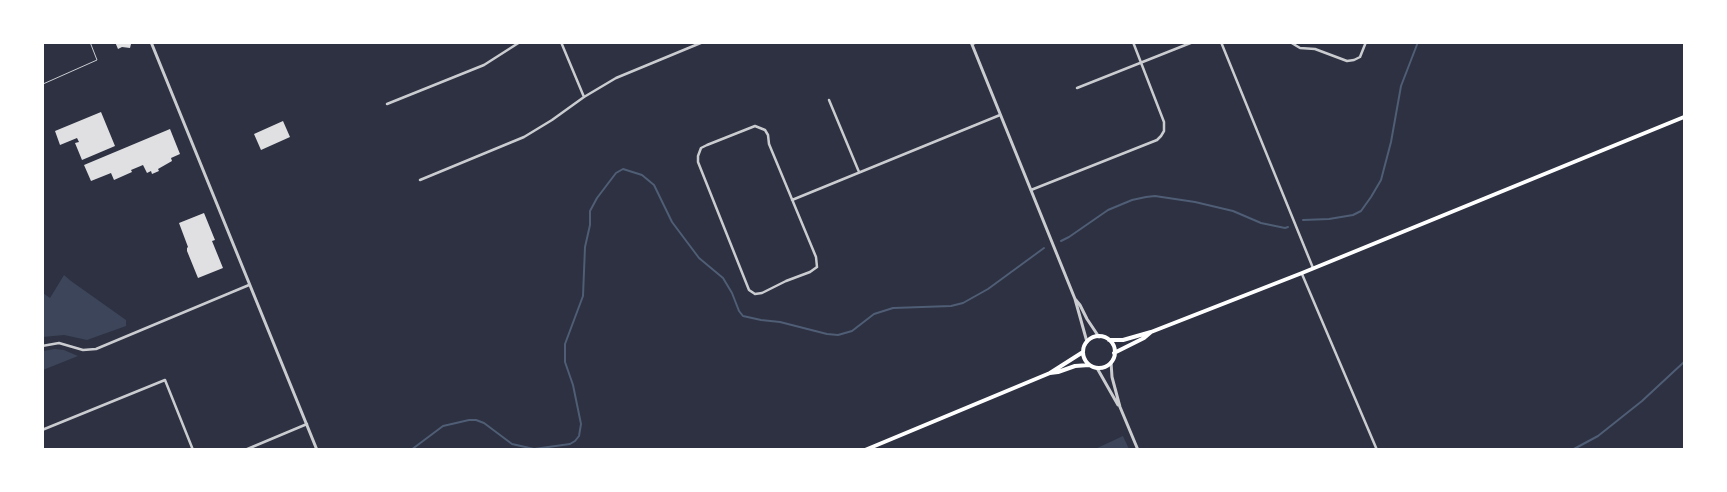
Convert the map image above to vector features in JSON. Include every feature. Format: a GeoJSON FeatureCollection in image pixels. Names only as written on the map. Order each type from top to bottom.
{"type":"FeatureCollection","features":[{"type":"Feature","properties":{"kind":"main road"},"geometry":{"type":"LineString","coordinates":[[1089,365],[1084,359],[1083,352],[1087,342],[1092,338],[1123,340],[1150,332],[1313,269],[1684,117]]}},
{"type":"Feature","properties":{"kind":"main road"},"geometry":{"type":"LineString","coordinates":[[1114,353],[1144,338],[1150,332]]}},
{"type":"Feature","properties":{"kind":"main road"},"geometry":{"type":"LineString","coordinates":[[1050,373],[1075,366],[1089,365],[1097,368],[1105,366],[1111,362],[1114,353],[1112,344],[1108,340]]}},
{"type":"Feature","properties":{"kind":"main road"},"geometry":{"type":"LineString","coordinates":[[864,450],[1050,373],[1083,352]]}},
{"type":"Feature","properties":{"kind":"street"},"geometry":{"type":"LineString","coordinates":[[151,42],[317,450]]}},
{"type":"Feature","properties":{"kind":"street"},"geometry":{"type":"LineString","coordinates":[[387,104],[484,65],[520,42]]}},
{"type":"Feature","properties":{"kind":"street"},"geometry":{"type":"LineString","coordinates":[[561,42],[584,97]]}},
{"type":"Feature","properties":{"kind":"street"},"geometry":{"type":"LineString","coordinates":[[420,180],[524,137],[616,78],[703,42]]}},
{"type":"Feature","properties":{"kind":"street"},"geometry":{"type":"LineString","coordinates":[[977,42],[972,43],[1075,299],[1087,342]]}},
{"type":"Feature","properties":{"kind":"street"},"geometry":{"type":"LineString","coordinates":[[1031,190],[1157,140],[1163,133],[1164,122],[1132,42]]}},
{"type":"Feature","properties":{"kind":"street"},"geometry":{"type":"LineString","coordinates":[[1077,88],[1193,42]]}},
{"type":"Feature","properties":{"kind":"street"},"geometry":{"type":"LineString","coordinates":[[1221,42],[1313,269]]}},
{"type":"Feature","properties":{"kind":"street"},"geometry":{"type":"LineString","coordinates":[[1290,42],[1300,48],[1316,48],[1347,61],[1360,57],[1366,42]]}},
{"type":"Feature","properties":{"kind":"street"},"geometry":{"type":"LineString","coordinates":[[830,100],[859,172]]}},
{"type":"Feature","properties":{"kind":"street"},"geometry":{"type":"LineString","coordinates":[[792,200],[1000,115]]}},
{"type":"Feature","properties":{"kind":"street"},"geometry":{"type":"LineString","coordinates":[[760,127],[768,135],[769,144],[792,200],[816,258],[817,267],[810,272],[762,293],[755,294],[749,290],[698,162],[698,153],[701,148],[707,145],[749,128],[760,127]]}},
{"type":"Feature","properties":{"kind":"street"},"geometry":{"type":"LineString","coordinates":[[1302,273],[1377,450]]}},
{"type":"Feature","properties":{"kind":"street"},"geometry":{"type":"LineString","coordinates":[[42,346],[59,343],[83,350],[96,349],[250,284]]}},
{"type":"Feature","properties":{"kind":"street"},"geometry":{"type":"LineString","coordinates":[[1075,299],[1099,337]]}},
{"type":"Feature","properties":{"kind":"street"},"geometry":{"type":"LineString","coordinates":[[1111,362],[1112,376],[1120,407]]}},
{"type":"Feature","properties":{"kind":"street"},"geometry":{"type":"LineString","coordinates":[[1097,368],[1120,407],[1138,450]]}},
{"type":"Feature","properties":{"kind":"street"},"geometry":{"type":"LineString","coordinates":[[42,430],[165,380],[193,450]]}},
{"type":"Feature","properties":{"kind":"street"},"geometry":{"type":"LineString","coordinates":[[245,450],[307,424]]}},
{"type":"Feature","properties":{"kind":"lane"},"geometry":{"type":"LineString","coordinates":[[43,84],[97,60],[90,42]]}},
{"type":"Feature","properties":{"kind":"shaded area"},"geometry":{"type":"Polygon","coordinates":[[[64,275],[126,320],[126,326],[87,340],[64,335],[43,337],[43,293],[50,298],[64,275]]]}},
{"type":"Feature","properties":{"kind":"shaded area"},"geometry":{"type":"Polygon","coordinates":[[[64,350],[78,356],[43,370],[43,351],[64,350]]]}},
{"type":"Feature","properties":{"kind":"shaded area"},"geometry":{"type":"Polygon","coordinates":[[[1123,436],[1129,449],[1095,449],[1123,436]]]}},
{"type":"Feature","properties":{"kind":"building"},"geometry":{"type":"Polygon","coordinates":[[[115,42],[135,43],[131,44],[130,48],[122,47],[118,49],[115,42]]]}},
{"type":"Feature","properties":{"kind":"building"},"geometry":{"type":"Polygon","coordinates":[[[101,112],[115,146],[82,160],[75,143],[79,142],[77,138],[60,145],[55,131],[101,112]]]}},
{"type":"Feature","properties":{"kind":"building"},"geometry":{"type":"Polygon","coordinates":[[[283,121],[290,137],[261,150],[254,134],[283,121]]]}},
{"type":"Feature","properties":{"kind":"building"},"geometry":{"type":"Polygon","coordinates":[[[170,129],[180,154],[171,158],[172,161],[158,169],[159,171],[152,174],[151,171],[147,173],[143,165],[114,180],[111,173],[91,181],[84,165],[170,129]]]}},
{"type":"Feature","properties":{"kind":"building"},"geometry":{"type":"Polygon","coordinates":[[[204,213],[215,240],[212,241],[223,268],[198,278],[187,251],[188,247],[179,223],[204,213]]]}},
{"type":"Feature","properties":{"kind":"waterway"},"geometry":{"type":"LineString","coordinates":[[1303,220],[1329,219],[1353,215],[1361,211],[1371,197],[1381,180],[1391,142],[1401,86],[1418,42]]}},
{"type":"Feature","properties":{"kind":"waterway"},"geometry":{"type":"LineString","coordinates":[[411,450],[443,426],[469,420],[484,423],[512,444],[534,449],[570,444],[579,436],[581,424],[573,385],[565,362],[565,344],[583,296],[585,247],[590,225],[590,211],[597,198],[616,173],[623,169],[642,175],[654,185],[672,222],[699,258],[723,278],[743,316],[780,322],[827,334],[838,335],[852,331],[874,314],[893,308],[951,306],[963,303],[988,289],[1044,248]]}},
{"type":"Feature","properties":{"kind":"waterway"},"geometry":{"type":"LineString","coordinates":[[1061,241],[1108,210],[1132,200],[1155,196],[1195,202],[1233,211],[1261,223],[1288,227]]}},
{"type":"Feature","properties":{"kind":"waterway"},"geometry":{"type":"LineString","coordinates":[[1572,450],[1598,436],[1642,401],[1684,362]]}}]}
